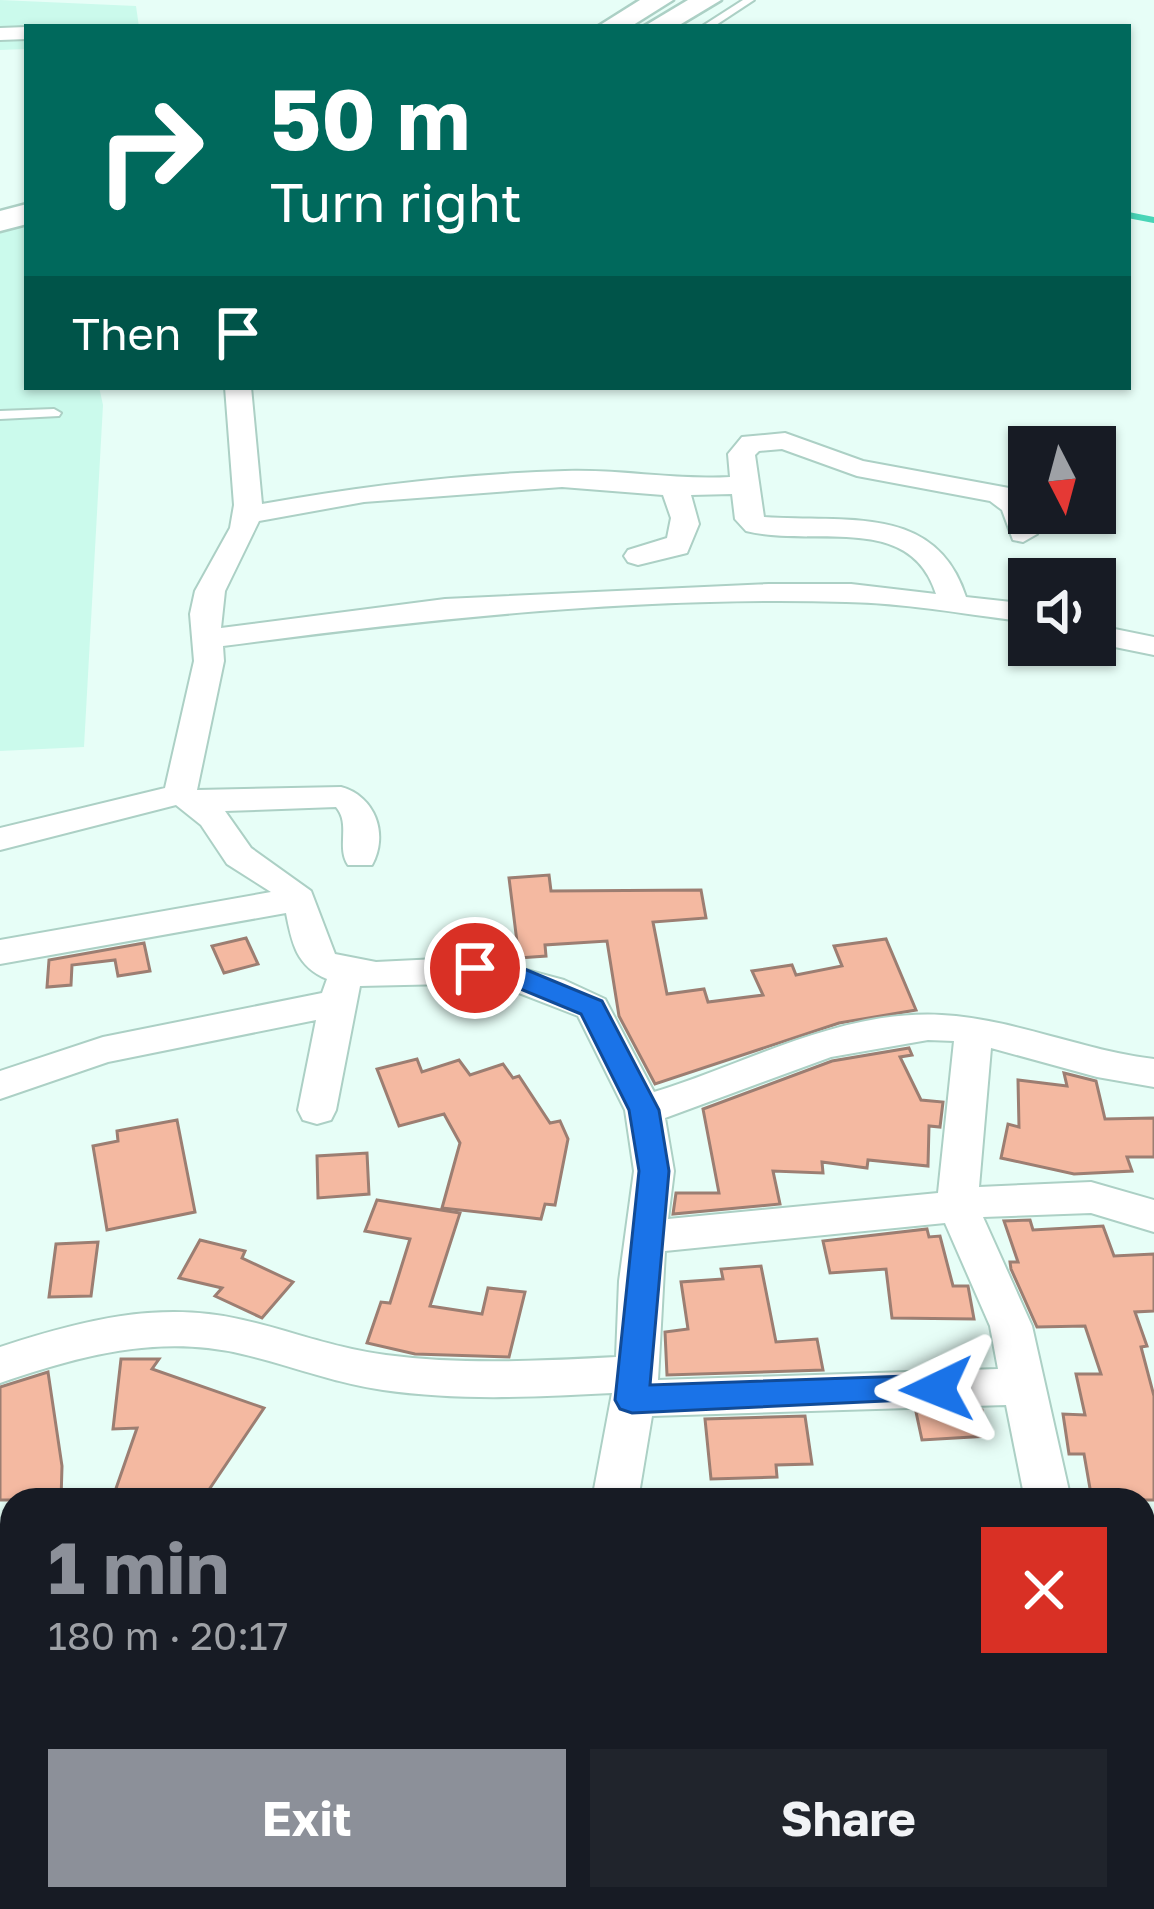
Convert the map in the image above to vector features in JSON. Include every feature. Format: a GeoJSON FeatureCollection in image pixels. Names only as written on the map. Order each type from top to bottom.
{"type":"FeatureCollection","features":[{"type":"Feature","properties":{"kind":"main road"},"geometry":{"type":"LineString","coordinates":[[616,24],[660,0]]}},
{"type":"Feature","properties":{"kind":"main road"},"geometry":{"type":"LineString","coordinates":[[662,24],[708,0]]}},
{"type":"Feature","properties":{"kind":"street"},"geometry":{"type":"LineString","coordinates":[[238,390],[246,440],[246,515],[210,591],[205,614],[210,639],[191,798],[241,858],[281,881],[299,899],[315,956],[341,987]]}},
{"type":"Feature","properties":{"kind":"street"},"geometry":{"type":"LineString","coordinates":[[638,556],[677,547],[719,519],[742,484],[741,454],[751,442],[784,441],[857,468],[999,494],[1008,501]]}},
{"type":"Feature","properties":{"kind":"street"},"geometry":{"type":"LineString","coordinates":[[246,515],[364,494],[562,479],[674,488],[742,484]]}},
{"type":"Feature","properties":{"kind":"street"},"geometry":{"type":"LineString","coordinates":[[674,488],[719,519],[764,528],[900,535],[922,543],[942,563],[953,603]]}},
{"type":"Feature","properties":{"kind":"street"},"geometry":{"type":"LineString","coordinates":[[210,639],[377,614],[595,599],[851,593],[1008,610]]}},
{"type":"Feature","properties":{"kind":"street"},"geometry":{"type":"LineString","coordinates":[[1116,638],[1154,646]]}},
{"type":"Feature","properties":{"kind":"street"},"geometry":{"type":"LineString","coordinates":[[0,839],[191,798],[341,797],[359,808],[360,857]]}},
{"type":"Feature","properties":{"kind":"street"},"geometry":{"type":"LineString","coordinates":[[0,952],[299,899]]}},
{"type":"Feature","properties":{"kind":"street"},"geometry":{"type":"LineString","coordinates":[[0,1085],[103,1050],[341,987],[475,968],[548,987],[592,1008],[644,1110],[654,1171],[634,1387],[617,1488]]}},
{"type":"Feature","properties":{"kind":"street"},"geometry":{"type":"LineString","coordinates":[[316,1110],[341,987]]}},
{"type":"Feature","properties":{"kind":"street"},"geometry":{"type":"LineString","coordinates":[[644,1110],[841,1041],[927,1027],[974,1031],[1120,1070],[1154,1073]]}},
{"type":"Feature","properties":{"kind":"street"},"geometry":{"type":"LineString","coordinates":[[974,1031],[957,1204],[1011,1327],[1045,1488]]}},
{"type":"Feature","properties":{"kind":"street"},"geometry":{"type":"LineString","coordinates":[[646,1237],[880,1217],[957,1204],[1111,1198],[1154,1217]]}},
{"type":"Feature","properties":{"kind":"street"},"geometry":{"type":"LineString","coordinates":[[0,1365],[92,1334],[151,1326],[236,1335],[351,1368],[450,1380],[634,1387],[1024,1385]]}},
{"type":"Feature","properties":{"kind":"lane"},"geometry":{"type":"LineString","coordinates":[[711,24],[748,0]]}},
{"type":"Feature","properties":{"kind":"lane"},"geometry":{"type":"LineString","coordinates":[[0,416],[54,413]]}},
{"type":"Feature","properties":{"kind":"shaded area"},"geometry":{"type":"Polygon","coordinates":[[[0,0],[136,6],[139,24],[24,24],[24,49],[0,50],[0,0]]]}},
{"type":"Feature","properties":{"kind":"shaded area"},"geometry":{"type":"Polygon","coordinates":[[[24,227],[24,390],[100,390],[103,405],[84,747],[0,751],[0,232],[24,227]]]}},
{"type":"Feature","properties":{"kind":"building"},"geometry":{"type":"Polygon","coordinates":[[[549,875],[551,891],[701,890],[706,918],[653,922],[667,994],[704,989],[708,1002],[763,995],[752,971],[792,965],[796,975],[842,966],[834,946],[886,939],[916,1010],[839,1023],[655,1084],[619,1016],[607,941],[545,945],[546,956],[519,958],[509,878],[549,875]]]}},
{"type":"Feature","properties":{"kind":"building"},"geometry":{"type":"Polygon","coordinates":[[[246,938],[258,964],[224,973],[212,946],[246,938]]]}},
{"type":"Feature","properties":{"kind":"building"},"geometry":{"type":"Polygon","coordinates":[[[144,943],[150,971],[118,976],[115,960],[72,965],[71,985],[47,987],[49,960],[144,943]]]}},
{"type":"Feature","properties":{"kind":"building"},"geometry":{"type":"Polygon","coordinates":[[[909,1048],[912,1055],[900,1057],[921,1100],[943,1102],[940,1127],[929,1126],[928,1166],[868,1160],[867,1168],[822,1162],[823,1173],[773,1171],[780,1204],[673,1214],[676,1193],[719,1193],[703,1109],[832,1061],[909,1048]]]}},
{"type":"Feature","properties":{"kind":"building"},"geometry":{"type":"Polygon","coordinates":[[[417,1059],[422,1072],[459,1060],[470,1075],[503,1064],[513,1078],[519,1076],[550,1123],[560,1121],[568,1139],[555,1205],[545,1204],[541,1219],[442,1208],[460,1143],[444,1114],[399,1126],[377,1069],[417,1059]]]}},
{"type":"Feature","properties":{"kind":"building"},"geometry":{"type":"Polygon","coordinates":[[[1064,1073],[1096,1081],[1105,1119],[1154,1118],[1154,1157],[1127,1157],[1132,1171],[1074,1174],[1001,1158],[1008,1124],[1019,1127],[1018,1080],[1067,1086],[1064,1073]]]}},
{"type":"Feature","properties":{"kind":"building"},"geometry":{"type":"Polygon","coordinates":[[[177,1120],[195,1212],[107,1230],[93,1146],[118,1141],[117,1131],[177,1120]]]}},
{"type":"Feature","properties":{"kind":"building"},"geometry":{"type":"Polygon","coordinates":[[[367,1153],[369,1194],[318,1198],[317,1156],[367,1153]]]}},
{"type":"Feature","properties":{"kind":"building"},"geometry":{"type":"Polygon","coordinates":[[[377,1200],[460,1213],[430,1306],[482,1314],[488,1288],[525,1292],[509,1357],[415,1354],[367,1343],[381,1302],[390,1303],[410,1239],[365,1231],[377,1200]]]}},
{"type":"Feature","properties":{"kind":"building"},"geometry":{"type":"Polygon","coordinates":[[[1030,1220],[1033,1230],[1103,1226],[1114,1256],[1154,1254],[1154,1311],[1135,1312],[1147,1346],[1141,1347],[1154,1396],[1154,1488],[1090,1488],[1084,1454],[1069,1454],[1063,1414],[1085,1415],[1076,1374],[1101,1374],[1085,1326],[1037,1327],[1011,1269],[1010,1262],[1018,1262],[1004,1221],[1030,1220]]]}},
{"type":"Feature","properties":{"kind":"building"},"geometry":{"type":"Polygon","coordinates":[[[927,1229],[929,1237],[940,1236],[953,1286],[968,1286],[974,1319],[892,1318],[886,1269],[830,1273],[823,1241],[927,1229]]]}},
{"type":"Feature","properties":{"kind":"building"},"geometry":{"type":"Polygon","coordinates":[[[200,1240],[245,1251],[242,1258],[293,1282],[262,1318],[215,1296],[222,1288],[179,1278],[200,1240]]]}},
{"type":"Feature","properties":{"kind":"building"},"geometry":{"type":"Polygon","coordinates":[[[98,1242],[91,1296],[49,1297],[56,1244],[98,1242]]]}},
{"type":"Feature","properties":{"kind":"building"},"geometry":{"type":"Polygon","coordinates":[[[761,1266],[776,1342],[817,1339],[823,1370],[667,1375],[665,1332],[688,1329],[681,1282],[723,1279],[721,1269],[761,1266]]]}},
{"type":"Feature","properties":{"kind":"building"},"geometry":{"type":"Polygon","coordinates":[[[121,1359],[159,1359],[152,1369],[264,1408],[210,1488],[116,1488],[137,1428],[113,1429],[121,1359]]]}},
{"type":"Feature","properties":{"kind":"building"},"geometry":{"type":"Polygon","coordinates":[[[48,1372],[61,1488],[0,1488],[0,1387],[48,1372]]]}},
{"type":"Feature","properties":{"kind":"building"},"geometry":{"type":"Polygon","coordinates":[[[982,1410],[988,1436],[922,1440],[916,1412],[982,1410]]]}},
{"type":"Feature","properties":{"kind":"building"},"geometry":{"type":"Polygon","coordinates":[[[805,1416],[812,1464],[776,1465],[777,1477],[711,1479],[705,1419],[805,1416]]]}},
{"type":"Feature","properties":{"kind":"waterway"},"geometry":{"type":"LineString","coordinates":[[1131,216],[1154,220]]}},
{"type":"Feature","properties":{"kind":"route"},"geometry":{"type":"LineString","coordinates":[[475,968],[512,974],[592,1008],[644,1110],[654,1171],[632,1400],[937,1389]]}}]}
